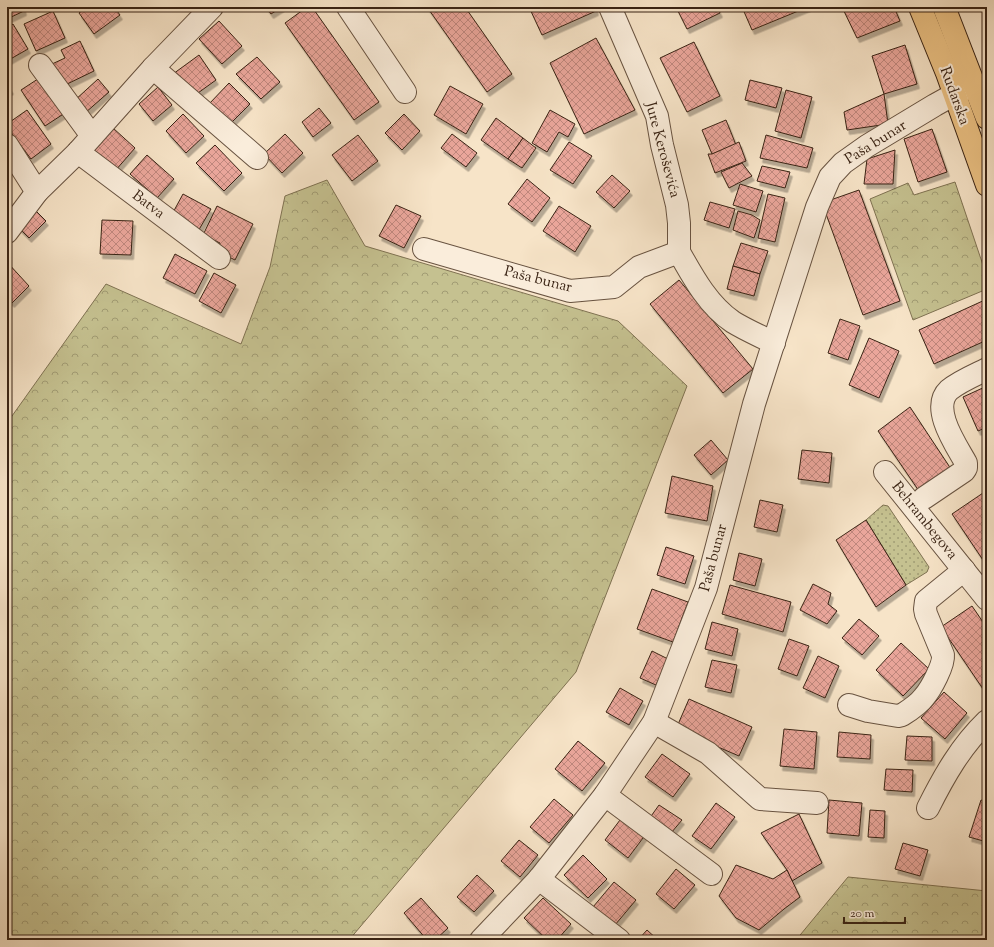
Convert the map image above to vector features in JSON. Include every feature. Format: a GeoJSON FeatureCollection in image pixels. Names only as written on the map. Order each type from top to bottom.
{"type":"FeatureCollection","features":[{"type":"Feature","properties":{"kind":"main road","name":"Rudarska"},"geometry":{"type":"LineString","coordinates":[[920,7],[987,185]]}},
{"type":"Feature","properties":{"kind":"main road","name":"Rudarska"},"geometry":{"type":"LineString","coordinates":[[944,7],[987,118]]}},
{"type":"Feature","properties":{"kind":"street"},"geometry":{"type":"LineString","coordinates":[[7,232],[37,192],[85,144],[153,68],[212,7]]}},
{"type":"Feature","properties":{"kind":"street"},"geometry":{"type":"LineString","coordinates":[[348,7],[405,92]]}},
{"type":"Feature","properties":{"kind":"street","name":"Jure Keroševića"},"geometry":{"type":"LineString","coordinates":[[610,7],[657,116],[662,145],[677,205],[679,223],[679,252]]}},
{"type":"Feature","properties":{"kind":"street","name":"Batva"},"geometry":{"type":"LineString","coordinates":[[40,65],[85,144],[219,258]]}},
{"type":"Feature","properties":{"kind":"street"},"geometry":{"type":"LineString","coordinates":[[153,68],[257,158]]}},
{"type":"Feature","properties":{"kind":"street","name":"Paša bunar"},"geometry":{"type":"LineString","coordinates":[[481,940],[538,879],[605,795],[654,722],[706,588],[754,404],[817,207],[830,177],[843,163],[857,152],[973,84]]}},
{"type":"Feature","properties":{"kind":"street"},"geometry":{"type":"LineString","coordinates":[[7,145],[37,192]]}},
{"type":"Feature","properties":{"kind":"street","name":"Paša bunar"},"geometry":{"type":"LineString","coordinates":[[424,249],[570,291],[614,287],[639,267],[679,252]]}},
{"type":"Feature","properties":{"kind":"street"},"geometry":{"type":"LineString","coordinates":[[679,252],[696,283],[719,310],[731,321],[774,343]]}},
{"type":"Feature","properties":{"kind":"street","name":"Behrambegova"},"geometry":{"type":"LineString","coordinates":[[924,498],[964,471],[966,468],[966,463],[943,415],[942,406],[944,398],[951,389],[970,377],[987,369]]}},
{"type":"Feature","properties":{"kind":"street","name":"Behrambegova"},"geometry":{"type":"LineString","coordinates":[[885,472],[987,599]]}},
{"type":"Feature","properties":{"kind":"street","name":"Behrambegova"},"geometry":{"type":"LineString","coordinates":[[849,705],[868,711],[898,716],[902,715],[924,698],[944,660],[926,614],[926,601],[964,570]]}},
{"type":"Feature","properties":{"kind":"street"},"geometry":{"type":"LineString","coordinates":[[928,808],[946,773],[972,736],[987,721]]}},
{"type":"Feature","properties":{"kind":"street"},"geometry":{"type":"LineString","coordinates":[[654,722],[708,753],[760,799],[817,802]]}},
{"type":"Feature","properties":{"kind":"street"},"geometry":{"type":"LineString","coordinates":[[605,795],[710,874]]}},
{"type":"Feature","properties":{"kind":"street"},"geometry":{"type":"LineString","coordinates":[[538,879],[619,940]]}},
{"type":"Feature","properties":{"kind":"green space"},"geometry":{"type":"Polygon","coordinates":[[[327,180],[365,246],[618,321],[687,386],[576,672],[349,940],[7,940],[7,423],[106,284],[241,344],[270,267],[285,196],[327,180]]]}},
{"type":"Feature","properties":{"kind":"green space"},"geometry":{"type":"Polygon","coordinates":[[[955,182],[987,277],[987,289],[913,320],[870,199],[908,183],[914,195],[955,182]]]}},
{"type":"Feature","properties":{"kind":"green space"},"geometry":{"type":"Polygon","coordinates":[[[883,505],[888,506],[929,567],[927,572],[906,585],[866,520],[883,505]]]}},
{"type":"Feature","properties":{"kind":"green space"},"geometry":{"type":"Polygon","coordinates":[[[848,877],[987,891],[987,926],[984,940],[796,940],[848,877]]]}},
{"type":"Feature","properties":{"kind":"building"},"geometry":{"type":"Polygon","coordinates":[[[7,7],[23,7],[24,11],[7,19],[7,7]]]}},
{"type":"Feature","properties":{"kind":"building"},"geometry":{"type":"Polygon","coordinates":[[[87,7],[114,7],[120,15],[94,34],[79,13],[87,7]]]}},
{"type":"Feature","properties":{"kind":"building"},"geometry":{"type":"Polygon","coordinates":[[[266,7],[282,7],[271,14],[266,7]]]}},
{"type":"Feature","properties":{"kind":"building"},"geometry":{"type":"Polygon","coordinates":[[[307,7],[312,7],[379,102],[354,120],[285,23],[307,7]]]}},
{"type":"Feature","properties":{"kind":"building"},"geometry":{"type":"Polygon","coordinates":[[[427,7],[465,7],[512,74],[487,92],[427,7]]]}},
{"type":"Feature","properties":{"kind":"building"},"geometry":{"type":"Polygon","coordinates":[[[529,7],[595,7],[596,11],[542,35],[529,7]]]}},
{"type":"Feature","properties":{"kind":"building"},"geometry":{"type":"Polygon","coordinates":[[[676,7],[717,7],[720,13],[687,29],[676,7]]]}},
{"type":"Feature","properties":{"kind":"building"},"geometry":{"type":"Polygon","coordinates":[[[742,7],[808,7],[752,30],[742,7]]]}},
{"type":"Feature","properties":{"kind":"building"},"geometry":{"type":"Polygon","coordinates":[[[842,7],[894,7],[900,21],[857,38],[842,7]]]}},
{"type":"Feature","properties":{"kind":"building"},"geometry":{"type":"Polygon","coordinates":[[[53,11],[65,38],[36,51],[24,24],[53,11]]]}},
{"type":"Feature","properties":{"kind":"building"},"geometry":{"type":"Polygon","coordinates":[[[219,21],[242,46],[222,64],[199,39],[219,21]]]}},
{"type":"Feature","properties":{"kind":"building"},"geometry":{"type":"Polygon","coordinates":[[[13,24],[28,49],[7,61],[7,28],[13,24]]]}},
{"type":"Feature","properties":{"kind":"building"},"geometry":{"type":"Polygon","coordinates":[[[596,38],[635,110],[584,134],[550,63],[596,38]]]}},
{"type":"Feature","properties":{"kind":"building"},"geometry":{"type":"Polygon","coordinates":[[[80,41],[94,71],[63,86],[52,64],[65,58],[61,50],[80,41]]]}},
{"type":"Feature","properties":{"kind":"building"},"geometry":{"type":"Polygon","coordinates":[[[694,42],[720,96],[687,112],[660,58],[694,42]]]}},
{"type":"Feature","properties":{"kind":"building"},"geometry":{"type":"Polygon","coordinates":[[[905,45],[917,84],[884,94],[872,56],[905,45]]]}},
{"type":"Feature","properties":{"kind":"building"},"geometry":{"type":"Polygon","coordinates":[[[199,55],[216,80],[191,98],[173,74],[199,55]]]}},
{"type":"Feature","properties":{"kind":"building"},"geometry":{"type":"Polygon","coordinates":[[[257,57],[280,82],[261,99],[236,74],[257,57]]]}},
{"type":"Feature","properties":{"kind":"building"},"geometry":{"type":"Polygon","coordinates":[[[44,75],[68,111],[45,126],[21,90],[44,75]]]}},
{"type":"Feature","properties":{"kind":"building"},"geometry":{"type":"Polygon","coordinates":[[[98,79],[109,92],[85,113],[74,101],[98,79]]]}},
{"type":"Feature","properties":{"kind":"building"},"geometry":{"type":"Polygon","coordinates":[[[750,80],[782,88],[776,108],[745,100],[750,80]]]}},
{"type":"Feature","properties":{"kind":"building"},"geometry":{"type":"Polygon","coordinates":[[[7,83],[11,90],[7,92],[7,83]]]}},
{"type":"Feature","properties":{"kind":"building"},"geometry":{"type":"Polygon","coordinates":[[[229,83],[250,104],[229,125],[209,104],[229,83]]]}},
{"type":"Feature","properties":{"kind":"building"},"geometry":{"type":"Polygon","coordinates":[[[450,86],[483,104],[466,134],[434,115],[450,86]]]}},
{"type":"Feature","properties":{"kind":"building"},"geometry":{"type":"Polygon","coordinates":[[[158,87],[172,105],[153,121],[139,104],[158,87]]]}},
{"type":"Feature","properties":{"kind":"building"},"geometry":{"type":"Polygon","coordinates":[[[786,90],[812,97],[801,138],[775,131],[786,90]]]}},
{"type":"Feature","properties":{"kind":"building"},"geometry":{"type":"Polygon","coordinates":[[[884,94],[888,124],[847,130],[844,112],[884,94]]]}},
{"type":"Feature","properties":{"kind":"building"},"geometry":{"type":"Polygon","coordinates":[[[319,108],[331,123],[313,137],[302,122],[319,108]]]}},
{"type":"Feature","properties":{"kind":"building"},"geometry":{"type":"Polygon","coordinates":[[[27,110],[51,144],[31,159],[7,127],[7,124],[27,110]]]}},
{"type":"Feature","properties":{"kind":"building"},"geometry":{"type":"Polygon","coordinates":[[[550,110],[575,124],[568,137],[559,132],[547,152],[532,143],[550,110]]]}},
{"type":"Feature","properties":{"kind":"building"},"geometry":{"type":"Polygon","coordinates":[[[183,114],[204,136],[186,153],[166,131],[183,114]]]}},
{"type":"Feature","properties":{"kind":"building"},"geometry":{"type":"Polygon","coordinates":[[[404,114],[420,131],[402,150],[385,133],[404,114]]]}},
{"type":"Feature","properties":{"kind":"building"},"geometry":{"type":"Polygon","coordinates":[[[496,118],[523,138],[508,159],[481,140],[496,118]]]}},
{"type":"Feature","properties":{"kind":"building"},"geometry":{"type":"Polygon","coordinates":[[[726,120],[736,145],[712,154],[702,130],[726,120]]]}},
{"type":"Feature","properties":{"kind":"building"},"geometry":{"type":"Polygon","coordinates":[[[113,128],[135,148],[115,171],[92,150],[113,128]]]}},
{"type":"Feature","properties":{"kind":"building"},"geometry":{"type":"Polygon","coordinates":[[[932,129],[947,172],[918,182],[904,139],[932,129]]]}},
{"type":"Feature","properties":{"kind":"building"},"geometry":{"type":"Polygon","coordinates":[[[285,134],[303,153],[282,173],[264,154],[285,134]]]}},
{"type":"Feature","properties":{"kind":"building"},"geometry":{"type":"Polygon","coordinates":[[[452,134],[477,153],[466,167],[441,148],[452,134]]]}},
{"type":"Feature","properties":{"kind":"building"},"geometry":{"type":"Polygon","coordinates":[[[358,135],[378,161],[352,181],[332,155],[358,135]]]}},
{"type":"Feature","properties":{"kind":"building"},"geometry":{"type":"Polygon","coordinates":[[[766,135],[813,148],[807,168],[760,158],[766,135]]]}},
{"type":"Feature","properties":{"kind":"building"},"geometry":{"type":"Polygon","coordinates":[[[523,138],[536,148],[522,168],[508,159],[523,138]]]}},
{"type":"Feature","properties":{"kind":"building"},"geometry":{"type":"Polygon","coordinates":[[[569,142],[592,156],[573,184],[550,170],[569,142]]]}},
{"type":"Feature","properties":{"kind":"building"},"geometry":{"type":"Polygon","coordinates":[[[739,142],[746,161],[715,173],[708,154],[712,154],[739,142]]]}},
{"type":"Feature","properties":{"kind":"building"},"geometry":{"type":"Polygon","coordinates":[[[215,145],[242,173],[224,191],[196,163],[215,145]]]}},
{"type":"Feature","properties":{"kind":"building"},"geometry":{"type":"Polygon","coordinates":[[[895,150],[893,184],[864,184],[867,159],[895,150]]]}},
{"type":"Feature","properties":{"kind":"building"},"geometry":{"type":"Polygon","coordinates":[[[147,155],[174,179],[157,198],[130,174],[147,155]]]}},
{"type":"Feature","properties":{"kind":"building"},"geometry":{"type":"Polygon","coordinates":[[[742,163],[752,176],[729,188],[721,172],[742,163]]]}},
{"type":"Feature","properties":{"kind":"building"},"geometry":{"type":"Polygon","coordinates":[[[762,166],[790,172],[785,188],[757,181],[762,166]]]}},
{"type":"Feature","properties":{"kind":"building"},"geometry":{"type":"Polygon","coordinates":[[[612,175],[630,191],[614,208],[596,192],[612,175]]]}},
{"type":"Feature","properties":{"kind":"building"},"geometry":{"type":"Polygon","coordinates":[[[527,179],[550,198],[532,222],[508,204],[527,179]]]}},
{"type":"Feature","properties":{"kind":"building"},"geometry":{"type":"Polygon","coordinates":[[[740,184],[763,191],[756,212],[733,205],[740,184]]]}},
{"type":"Feature","properties":{"kind":"building"},"geometry":{"type":"Polygon","coordinates":[[[859,190],[900,301],[863,315],[822,203],[859,190]]]}},
{"type":"Feature","properties":{"kind":"building"},"geometry":{"type":"Polygon","coordinates":[[[183,194],[211,209],[197,233],[170,218],[183,194]]]}},
{"type":"Feature","properties":{"kind":"building"},"geometry":{"type":"Polygon","coordinates":[[[768,194],[785,198],[775,242],[758,238],[768,194]]]}},
{"type":"Feature","properties":{"kind":"building"},"geometry":{"type":"Polygon","coordinates":[[[710,202],[735,209],[729,228],[704,220],[710,202]]]}},
{"type":"Feature","properties":{"kind":"building"},"geometry":{"type":"Polygon","coordinates":[[[30,205],[46,221],[29,238],[13,222],[30,205]]]}},
{"type":"Feature","properties":{"kind":"building"},"geometry":{"type":"Polygon","coordinates":[[[396,205],[421,216],[404,248],[379,236],[396,205]]]}},
{"type":"Feature","properties":{"kind":"building"},"geometry":{"type":"Polygon","coordinates":[[[217,206],[253,224],[235,260],[217,251],[220,243],[203,235],[217,206]]]}},
{"type":"Feature","properties":{"kind":"building"},"geometry":{"type":"Polygon","coordinates":[[[559,206],[591,226],[575,252],[543,231],[559,206]]]}},
{"type":"Feature","properties":{"kind":"building"},"geometry":{"type":"Polygon","coordinates":[[[738,211],[752,215],[760,220],[754,238],[733,230],[738,211]]]}},
{"type":"Feature","properties":{"kind":"building"},"geometry":{"type":"Polygon","coordinates":[[[102,220],[133,221],[131,255],[100,254],[102,220]]]}},
{"type":"Feature","properties":{"kind":"building"},"geometry":{"type":"Polygon","coordinates":[[[741,243],[768,251],[760,274],[733,266],[741,243]]]}},
{"type":"Feature","properties":{"kind":"building"},"geometry":{"type":"Polygon","coordinates":[[[175,254],[207,271],[195,294],[163,278],[175,254]]]}},
{"type":"Feature","properties":{"kind":"building"},"geometry":{"type":"Polygon","coordinates":[[[7,262],[29,286],[12,303],[7,299],[7,262]]]}},
{"type":"Feature","properties":{"kind":"building"},"geometry":{"type":"Polygon","coordinates":[[[733,266],[760,274],[754,296],[727,289],[733,266]]]}},
{"type":"Feature","properties":{"kind":"building"},"geometry":{"type":"Polygon","coordinates":[[[214,273],[236,285],[221,313],[199,301],[214,273]]]}},
{"type":"Feature","properties":{"kind":"building"},"geometry":{"type":"Polygon","coordinates":[[[679,280],[753,369],[723,393],[650,304],[679,280]]]}},
{"type":"Feature","properties":{"kind":"building"},"geometry":{"type":"Polygon","coordinates":[[[987,299],[987,340],[934,364],[919,330],[987,299]]]}},
{"type":"Feature","properties":{"kind":"building"},"geometry":{"type":"Polygon","coordinates":[[[840,319],[860,326],[848,360],[828,353],[840,319]]]}},
{"type":"Feature","properties":{"kind":"building"},"geometry":{"type":"Polygon","coordinates":[[[869,338],[899,351],[879,398],[849,385],[869,338]]]}},
{"type":"Feature","properties":{"kind":"building"},"geometry":{"type":"Polygon","coordinates":[[[987,386],[987,427],[978,431],[963,397],[987,386]]]}},
{"type":"Feature","properties":{"kind":"building"},"geometry":{"type":"Polygon","coordinates":[[[910,407],[953,472],[921,494],[878,431],[910,407]]]}},
{"type":"Feature","properties":{"kind":"building"},"geometry":{"type":"Polygon","coordinates":[[[711,440],[728,460],[711,475],[694,455],[711,440]]]}},
{"type":"Feature","properties":{"kind":"building"},"geometry":{"type":"Polygon","coordinates":[[[802,450],[832,453],[829,483],[798,479],[802,450]]]}},
{"type":"Feature","properties":{"kind":"building"},"geometry":{"type":"Polygon","coordinates":[[[672,476],[713,486],[707,521],[665,513],[672,476]]]}},
{"type":"Feature","properties":{"kind":"building"},"geometry":{"type":"Polygon","coordinates":[[[983,493],[987,499],[987,566],[952,514],[983,493]]]}},
{"type":"Feature","properties":{"kind":"building"},"geometry":{"type":"Polygon","coordinates":[[[760,500],[783,505],[777,532],[754,527],[760,500]]]}},
{"type":"Feature","properties":{"kind":"building"},"geometry":{"type":"Polygon","coordinates":[[[866,520],[906,585],[876,607],[836,540],[866,520]]]}},
{"type":"Feature","properties":{"kind":"building"},"geometry":{"type":"Polygon","coordinates":[[[666,547],[694,556],[685,584],[657,575],[666,547]]]}},
{"type":"Feature","properties":{"kind":"building"},"geometry":{"type":"Polygon","coordinates":[[[739,553],[762,559],[755,586],[733,580],[739,553]]]}},
{"type":"Feature","properties":{"kind":"building"},"geometry":{"type":"Polygon","coordinates":[[[813,584],[831,593],[828,604],[837,611],[827,624],[800,610],[813,584]]]}},
{"type":"Feature","properties":{"kind":"building"},"geometry":{"type":"Polygon","coordinates":[[[730,585],[791,602],[783,632],[722,614],[730,585]]]}},
{"type":"Feature","properties":{"kind":"building"},"geometry":{"type":"Polygon","coordinates":[[[652,589],[688,602],[673,642],[637,629],[652,589]]]}},
{"type":"Feature","properties":{"kind":"building"},"geometry":{"type":"Polygon","coordinates":[[[972,606],[987,628],[987,686],[983,689],[941,627],[972,606]]]}},
{"type":"Feature","properties":{"kind":"building"},"geometry":{"type":"Polygon","coordinates":[[[859,619],[879,636],[862,655],[842,638],[859,619]]]}},
{"type":"Feature","properties":{"kind":"building"},"geometry":{"type":"Polygon","coordinates":[[[712,622],[738,629],[732,656],[705,649],[712,622]]]}},
{"type":"Feature","properties":{"kind":"building"},"geometry":{"type":"Polygon","coordinates":[[[789,639],[809,646],[797,676],[778,669],[789,639]]]}},
{"type":"Feature","properties":{"kind":"building"},"geometry":{"type":"Polygon","coordinates":[[[901,643],[929,669],[903,696],[876,670],[901,643]]]}},
{"type":"Feature","properties":{"kind":"building"},"geometry":{"type":"Polygon","coordinates":[[[652,651],[668,659],[656,685],[640,678],[652,651]]]}},
{"type":"Feature","properties":{"kind":"building"},"geometry":{"type":"Polygon","coordinates":[[[818,656],[839,666],[825,698],[803,688],[818,656]]]}},
{"type":"Feature","properties":{"kind":"building"},"geometry":{"type":"Polygon","coordinates":[[[712,660],[737,665],[731,693],[705,687],[712,660]]]}},
{"type":"Feature","properties":{"kind":"building"},"geometry":{"type":"Polygon","coordinates":[[[620,688],[643,701],[629,725],[606,712],[620,688]]]}},
{"type":"Feature","properties":{"kind":"building"},"geometry":{"type":"Polygon","coordinates":[[[944,692],[967,713],[945,739],[921,718],[944,692]]]}},
{"type":"Feature","properties":{"kind":"building"},"geometry":{"type":"Polygon","coordinates":[[[689,699],[752,727],[739,756],[676,729],[689,699]]]}},
{"type":"Feature","properties":{"kind":"building"},"geometry":{"type":"Polygon","coordinates":[[[784,729],[817,732],[814,769],[780,766],[784,729]]]}},
{"type":"Feature","properties":{"kind":"building"},"geometry":{"type":"Polygon","coordinates":[[[839,732],[871,735],[870,759],[837,757],[839,732]]]}},
{"type":"Feature","properties":{"kind":"building"},"geometry":{"type":"Polygon","coordinates":[[[907,736],[932,737],[932,761],[905,760],[907,736]]]}},
{"type":"Feature","properties":{"kind":"building"},"geometry":{"type":"Polygon","coordinates":[[[578,741],[605,763],[582,791],[555,769],[578,741]]]}},
{"type":"Feature","properties":{"kind":"building"},"geometry":{"type":"Polygon","coordinates":[[[662,754],[690,774],[673,797],[645,777],[662,754]]]}},
{"type":"Feature","properties":{"kind":"building"},"geometry":{"type":"Polygon","coordinates":[[[886,769],[913,770],[912,792],[884,790],[886,769]]]}},
{"type":"Feature","properties":{"kind":"building"},"geometry":{"type":"Polygon","coordinates":[[[554,799],[573,815],[549,843],[530,827],[554,799]]]}},
{"type":"Feature","properties":{"kind":"building"},"geometry":{"type":"Polygon","coordinates":[[[829,800],[862,803],[859,836],[827,833],[829,800]]]}},
{"type":"Feature","properties":{"kind":"building"},"geometry":{"type":"Polygon","coordinates":[[[981,800],[987,802],[987,842],[969,837],[981,800]]]}},
{"type":"Feature","properties":{"kind":"building"},"geometry":{"type":"Polygon","coordinates":[[[716,803],[735,817],[711,849],[692,836],[716,803]]]}},
{"type":"Feature","properties":{"kind":"building"},"geometry":{"type":"Polygon","coordinates":[[[659,805],[682,820],[671,833],[649,819],[659,805]]]}},
{"type":"Feature","properties":{"kind":"building"},"geometry":{"type":"Polygon","coordinates":[[[870,810],[885,811],[884,838],[868,837],[870,810]]]}},
{"type":"Feature","properties":{"kind":"building"},"geometry":{"type":"Polygon","coordinates":[[[799,814],[822,863],[792,881],[787,870],[761,833],[799,814]]]}},
{"type":"Feature","properties":{"kind":"building"},"geometry":{"type":"Polygon","coordinates":[[[623,816],[646,834],[628,858],[605,840],[623,816]]]}},
{"type":"Feature","properties":{"kind":"building"},"geometry":{"type":"Polygon","coordinates":[[[519,840],[538,855],[520,877],[501,861],[519,840]]]}},
{"type":"Feature","properties":{"kind":"building"},"geometry":{"type":"Polygon","coordinates":[[[903,843],[928,850],[920,876],[895,869],[903,843]]]}},
{"type":"Feature","properties":{"kind":"building"},"geometry":{"type":"Polygon","coordinates":[[[583,855],[607,879],[588,898],[564,875],[583,855]]]}},
{"type":"Feature","properties":{"kind":"building"},"geometry":{"type":"Polygon","coordinates":[[[736,865],[773,879],[787,870],[800,897],[759,930],[736,918],[719,896],[736,865]]]}},
{"type":"Feature","properties":{"kind":"building"},"geometry":{"type":"Polygon","coordinates":[[[676,869],[695,885],[674,909],[656,894],[676,869]]]}},
{"type":"Feature","properties":{"kind":"building"},"geometry":{"type":"Polygon","coordinates":[[[477,875],[494,891],[474,912],[457,897],[477,875]]]}},
{"type":"Feature","properties":{"kind":"building"},"geometry":{"type":"Polygon","coordinates":[[[614,882],[636,900],[615,925],[593,907],[614,882]]]}},
{"type":"Feature","properties":{"kind":"building"},"geometry":{"type":"Polygon","coordinates":[[[421,898],[448,928],[435,940],[427,940],[404,913],[421,898]]]}},
{"type":"Feature","properties":{"kind":"building"},"geometry":{"type":"Polygon","coordinates":[[[543,898],[571,924],[557,940],[547,940],[524,918],[543,898]]]}},
{"type":"Feature","properties":{"kind":"building"},"geometry":{"type":"Polygon","coordinates":[[[647,930],[658,940],[638,940],[647,930]]]}}]}
